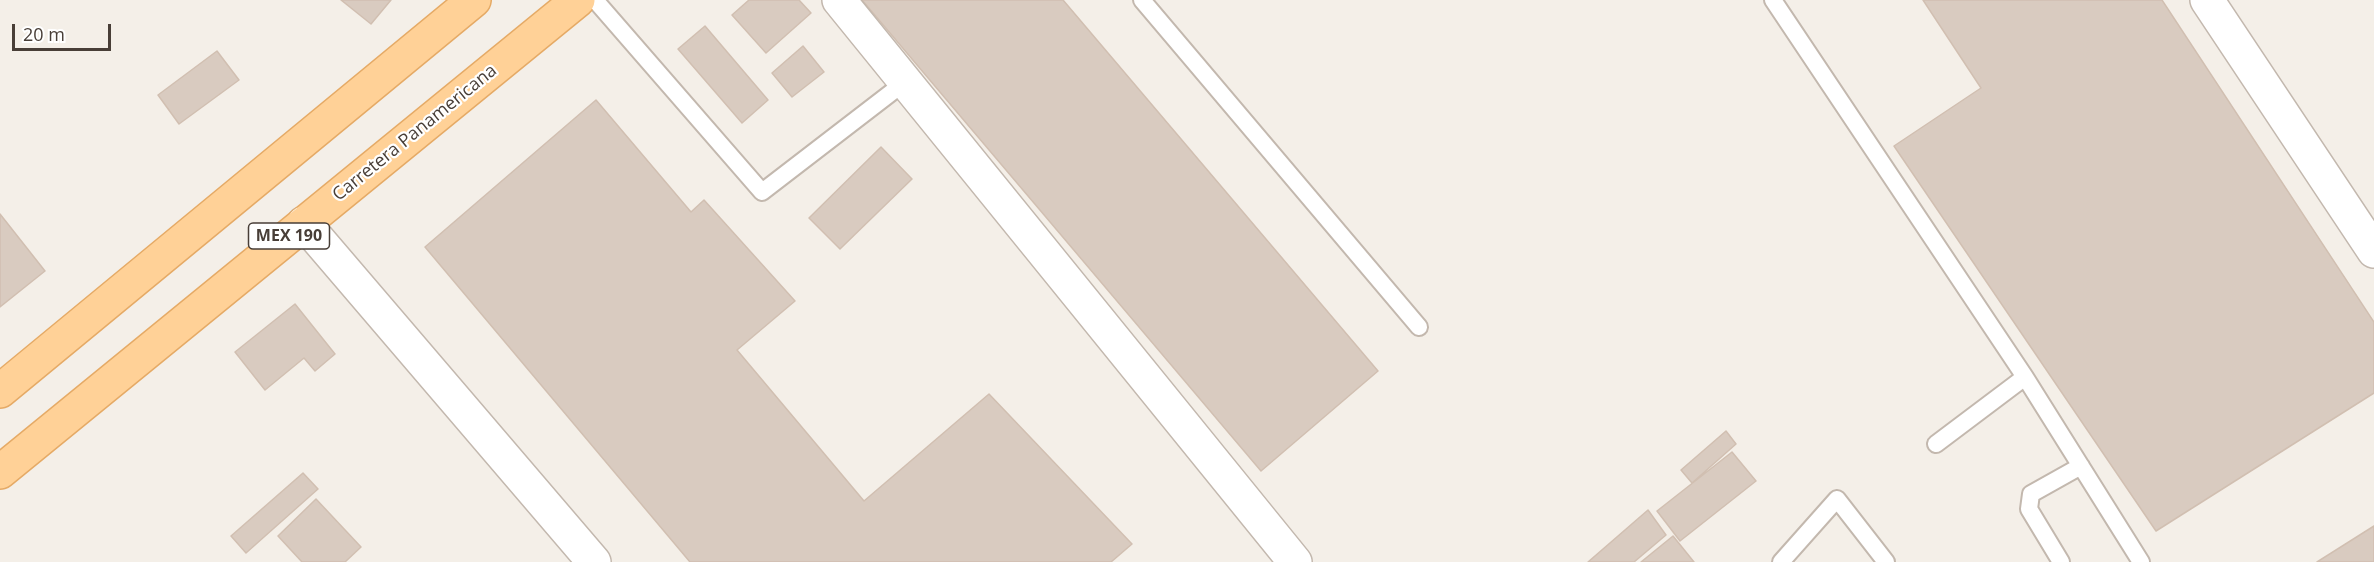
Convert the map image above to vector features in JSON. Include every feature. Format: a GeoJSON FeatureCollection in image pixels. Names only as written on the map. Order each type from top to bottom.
{"type":"FeatureCollection","features":[{"type":"Feature","properties":{"kind":"main road"},"geometry":{"type":"LineString","coordinates":[[0,391],[474,0]]}},
{"type":"Feature","properties":{"kind":"main road","name":"Carretera Panamericana"},"geometry":{"type":"LineString","coordinates":[[0,472],[578,0]]}},
{"type":"Feature","properties":{"kind":"street"},"geometry":{"type":"LineString","coordinates":[[839,0],[1295,562]]}},
{"type":"Feature","properties":{"kind":"street"},"geometry":{"type":"LineString","coordinates":[[2207,0],[2374,251]]}},
{"type":"Feature","properties":{"kind":"street"},"geometry":{"type":"LineString","coordinates":[[304,224],[594,562]]}},
{"type":"Feature","properties":{"kind":"lane"},"geometry":{"type":"LineString","coordinates":[[595,0],[762,192],[905,82]]}},
{"type":"Feature","properties":{"kind":"lane"},"geometry":{"type":"LineString","coordinates":[[1142,0],[1419,327]]}},
{"type":"Feature","properties":{"kind":"lane"},"geometry":{"type":"LineString","coordinates":[[1773,0],[2025,377],[2141,562]]}},
{"type":"Feature","properties":{"kind":"lane"},"geometry":{"type":"LineString","coordinates":[[1936,444],[2025,377]]}},
{"type":"Feature","properties":{"kind":"lane"},"geometry":{"type":"LineString","coordinates":[[2061,562],[2029,509],[2028,501],[2031,494],[2081,466]]}},
{"type":"Feature","properties":{"kind":"lane"},"geometry":{"type":"LineString","coordinates":[[1781,562],[1837,499],[1886,562]]}},
{"type":"Feature","properties":{"kind":"building"},"geometry":{"type":"Polygon","coordinates":[[[341,0],[391,0],[371,24],[341,0]]]}},
{"type":"Feature","properties":{"kind":"building"},"geometry":{"type":"Polygon","coordinates":[[[749,0],[799,0],[811,13],[766,53],[732,15],[749,0]]]}},
{"type":"Feature","properties":{"kind":"building"},"geometry":{"type":"Polygon","coordinates":[[[862,0],[1063,0],[1378,371],[1261,471],[862,0]]]}},
{"type":"Feature","properties":{"kind":"building"},"geometry":{"type":"Polygon","coordinates":[[[1923,0],[2162,0],[2374,322],[2374,393],[2156,531],[1894,146],[1981,88],[1923,0]]]}},
{"type":"Feature","properties":{"kind":"building"},"geometry":{"type":"Polygon","coordinates":[[[705,26],[768,100],[742,123],[678,49],[705,26]]]}},
{"type":"Feature","properties":{"kind":"building"},"geometry":{"type":"Polygon","coordinates":[[[803,46],[824,72],[792,97],[772,73],[803,46]]]}},
{"type":"Feature","properties":{"kind":"building"},"geometry":{"type":"Polygon","coordinates":[[[217,51],[239,80],[179,124],[158,95],[217,51]]]}},
{"type":"Feature","properties":{"kind":"building"},"geometry":{"type":"Polygon","coordinates":[[[596,100],[691,212],[704,200],[795,301],[737,350],[864,501],[989,394],[1132,544],[1111,562],[690,562],[425,247],[596,100]]]}},
{"type":"Feature","properties":{"kind":"building"},"geometry":{"type":"Polygon","coordinates":[[[881,147],[912,179],[840,249],[809,218],[881,147]]]}},
{"type":"Feature","properties":{"kind":"building"},"geometry":{"type":"Polygon","coordinates":[[[0,214],[45,271],[0,307],[0,214]]]}},
{"type":"Feature","properties":{"kind":"building"},"geometry":{"type":"Polygon","coordinates":[[[295,304],[335,354],[315,371],[304,358],[265,390],[235,352],[295,304]]]}},
{"type":"Feature","properties":{"kind":"building"},"geometry":{"type":"Polygon","coordinates":[[[1726,431],[1736,444],[1692,483],[1681,470],[1726,431]]]}},
{"type":"Feature","properties":{"kind":"building"},"geometry":{"type":"Polygon","coordinates":[[[1732,452],[1756,481],[1680,541],[1657,511],[1732,452]]]}},
{"type":"Feature","properties":{"kind":"building"},"geometry":{"type":"Polygon","coordinates":[[[303,473],[318,489],[246,553],[231,536],[303,473]]]}},
{"type":"Feature","properties":{"kind":"building"},"geometry":{"type":"Polygon","coordinates":[[[316,499],[361,547],[345,562],[302,562],[278,536],[316,499]]]}},
{"type":"Feature","properties":{"kind":"building"},"geometry":{"type":"Polygon","coordinates":[[[1648,510],[1666,535],[1634,562],[1588,562],[1648,510]]]}},
{"type":"Feature","properties":{"kind":"building"},"geometry":{"type":"Polygon","coordinates":[[[2374,526],[2374,562],[2317,562],[2374,526]]]}},
{"type":"Feature","properties":{"kind":"building"},"geometry":{"type":"Polygon","coordinates":[[[1673,536],[1694,562],[1641,562],[1673,536]]]}}]}
